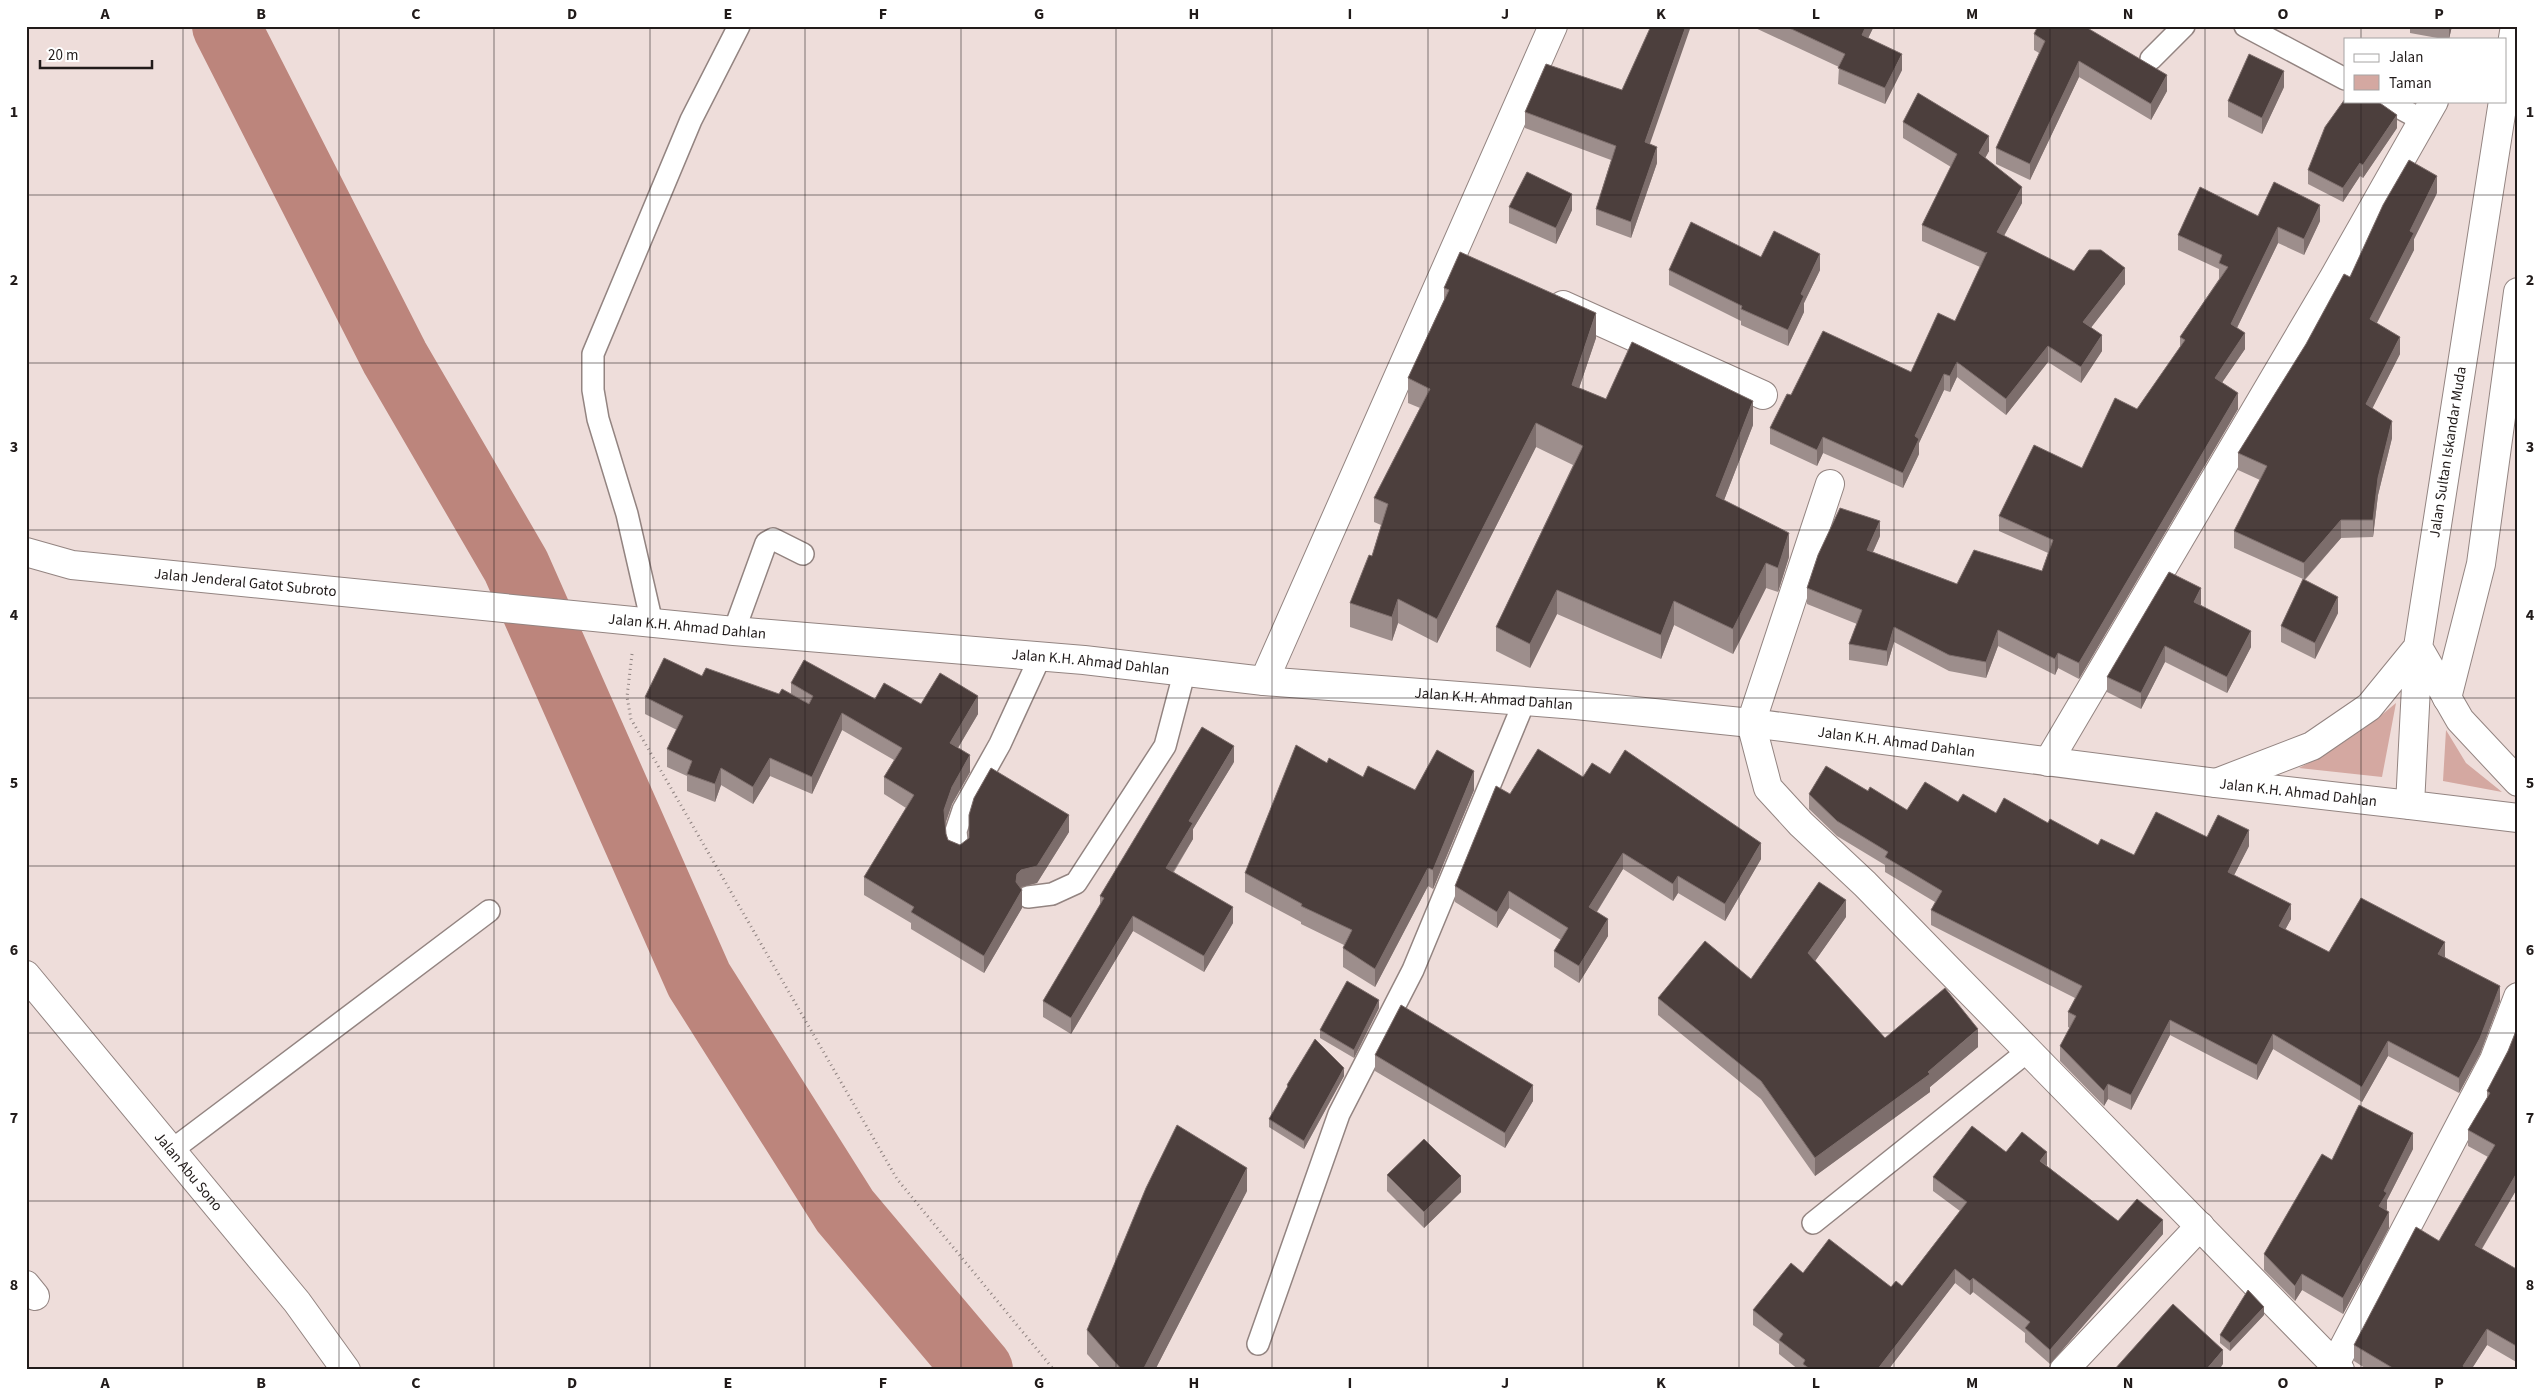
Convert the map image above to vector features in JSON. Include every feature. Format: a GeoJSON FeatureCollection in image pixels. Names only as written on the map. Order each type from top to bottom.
{"type":"FeatureCollection","features":[{"type":"Feature","properties":{"kind":"main road"},"geometry":{"type":"LineString","coordinates":[[1264,681],[1554,26]]}},
{"type":"Feature","properties":{"kind":"main road"},"geometry":{"type":"LineString","coordinates":[[2506,80],[2515,26]]}},
{"type":"Feature","properties":{"kind":"main road","name":"Jalan Sultan Iskandar Muda"},"geometry":{"type":"LineString","coordinates":[[2410,805],[2418,647],[2503,102]]}},
{"type":"Feature","properties":{"kind":"main road"},"geometry":{"type":"LineString","coordinates":[[2048,762],[2428,113]]}},
{"type":"Feature","properties":{"kind":"main road"},"geometry":{"type":"LineString","coordinates":[[1452,255],[1479,267]]}},
{"type":"Feature","properties":{"kind":"main road"},"geometry":{"type":"LineString","coordinates":[[2447,698],[2481,564],[2511,401],[2518,292]]}},
{"type":"Feature","properties":{"kind":"main road"},"geometry":{"type":"LineString","coordinates":[[1541,295],[1763,395]]}},
{"type":"Feature","properties":{"kind":"main road"},"geometry":{"type":"LineString","coordinates":[[1830,484],[1751,723],[1768,788],[1801,824],[1865,884],[2337,1367],[2494,1060],[2518,997]]}},
{"type":"Feature","properties":{"kind":"main road","name":"Jalan Jenderal Gatot Subroto"},"geometry":{"type":"LineString","coordinates":[[26,552],[72,566],[467,604]]}},
{"type":"Feature","properties":{"kind":"main road","name":"Jalan K.H. Ahmad Dahlan"},"geometry":{"type":"LineString","coordinates":[[467,604],[734,631],[1185,670],[1264,681],[1525,700],[1751,723],[2216,783],[2518,818]]}},
{"type":"Feature","properties":{"kind":"main road"},"geometry":{"type":"LineString","coordinates":[[2216,783],[2312,746],[2369,707],[2418,647],[2460,720],[2518,782]]}},
{"type":"Feature","properties":{"kind":"main road","name":"Jalan Abu Sono"},"geometry":{"type":"LineString","coordinates":[[26,976],[297,1302],[346,1370]]}},
{"type":"Feature","properties":{"kind":"main road"},"geometry":{"type":"LineString","coordinates":[[2064,1370],[2200,1226]]}},
{"type":"Feature","properties":{"kind":"lane"},"geometry":{"type":"LineString","coordinates":[[637,622],[627,514],[598,419],[593,390],[593,354],[691,120],[739,26]]}},
{"type":"Feature","properties":{"kind":"lane"},"geometry":{"type":"LineString","coordinates":[[2151,59],[2184,26]]}},
{"type":"Feature","properties":{"kind":"lane"},"geometry":{"type":"LineString","coordinates":[[2245,26],[2344,78]]}},
{"type":"Feature","properties":{"kind":"lane"},"geometry":{"type":"LineString","coordinates":[[2389,102],[2411,114],[2428,113]]}},
{"type":"Feature","properties":{"kind":"lane"},"geometry":{"type":"LineString","coordinates":[[734,631],[766,543],[773,539],[803,554]]}},
{"type":"Feature","properties":{"kind":"lane"},"geometry":{"type":"LineString","coordinates":[[958,850],[956,831],[962,810],[1000,744],[1040,657]]}},
{"type":"Feature","properties":{"kind":"lane"},"geometry":{"type":"LineString","coordinates":[[1028,897],[1052,894],[1076,883],[1165,746],[1185,670]]}},
{"type":"Feature","properties":{"kind":"lane"},"geometry":{"type":"LineString","coordinates":[[1258,1344],[1339,1114],[1413,970],[1525,700]]}},
{"type":"Feature","properties":{"kind":"lane"},"geometry":{"type":"LineString","coordinates":[[172,1150],[490,911]]}},
{"type":"Feature","properties":{"kind":"lane"},"geometry":{"type":"LineString","coordinates":[[1813,1223],[2028,1050]]}},
{"type":"Feature","properties":{"kind":"path"},"geometry":{"type":"LineString","coordinates":[[637,622],[627,697],[630,718],[896,1179],[1054,1370]]}},
{"type":"Feature","properties":{"kind":"green space"},"geometry":{"type":"Polygon","coordinates":[[[2396,703],[2382,777],[2299,768],[2325,754],[2373,722],[2396,703]]]}},
{"type":"Feature","properties":{"kind":"green space"},"geometry":{"type":"Polygon","coordinates":[[[2446,730],[2466,763],[2502,792],[2443,781],[2446,730]]]}},
{"type":"Feature","properties":{"kind":"building"},"geometry":{"type":"Polygon","coordinates":[[[1651,26],[1686,26],[1645,142],[1657,147],[1631,222],[1596,209],[1616,146],[1525,112],[1546,64],[1622,90],[1651,26]]]}},
{"type":"Feature","properties":{"kind":"building"},"geometry":{"type":"Polygon","coordinates":[[[1785,26],[1866,26],[1862,35],[1902,54],[1885,88],[1838,68],[1845,54],[1785,26]]]}},
{"type":"Feature","properties":{"kind":"building"},"geometry":{"type":"Polygon","coordinates":[[[2038,26],[2084,26],[2167,75],[2151,104],[2079,61],[2030,164],[1996,148],[2045,41],[2034,34],[2038,26]]]}},
{"type":"Feature","properties":{"kind":"building"},"geometry":{"type":"Polygon","coordinates":[[[2249,54],[2284,71],[2262,118],[2228,101],[2249,54]]]}},
{"type":"Feature","properties":{"kind":"building"},"geometry":{"type":"Polygon","coordinates":[[[1918,93],[1989,136],[1979,153],[2022,187],[1997,232],[2074,271],[2089,250],[2101,250],[2125,268],[2083,322],[2102,335],[2081,367],[2048,346],[2006,399],[1957,362],[1950,376],[1944,374],[1915,436],[1919,439],[1903,473],[1823,437],[1817,450],[1770,428],[1787,394],[1791,395],[1823,331],[1911,372],[1938,313],[1955,321],[1987,252],[1922,225],[1957,154],[1903,122],[1918,93]]]}},
{"type":"Feature","properties":{"kind":"building"},"geometry":{"type":"Polygon","coordinates":[[[2344,100],[2344,102],[2378,102],[2397,115],[2363,165],[2360,163],[2343,188],[2308,170],[2325,127],[2344,100]]]}},
{"type":"Feature","properties":{"kind":"building"},"geometry":{"type":"Polygon","coordinates":[[[2409,160],[2437,176],[2410,231],[2414,233],[2370,319],[2400,337],[2366,404],[2392,421],[2378,478],[2373,520],[2341,520],[2304,563],[2234,531],[2267,466],[2238,453],[2306,344],[2344,274],[2350,277],[2383,205],[2409,160]]]}},
{"type":"Feature","properties":{"kind":"building"},"geometry":{"type":"Polygon","coordinates":[[[1527,172],[1572,194],[1556,228],[1509,207],[1527,172]]]}},
{"type":"Feature","properties":{"kind":"building"},"geometry":{"type":"Polygon","coordinates":[[[2274,182],[2320,205],[2304,239],[2278,227],[2231,324],[2245,333],[2215,378],[2238,393],[2079,663],[2058,653],[2055,659],[1998,630],[1986,662],[1949,655],[1894,627],[1887,651],[1849,644],[1862,610],[1807,588],[1818,555],[1840,508],[1880,521],[1867,550],[1957,584],[1974,550],[2042,571],[2053,540],[1999,516],[2034,445],[2082,468],[2115,398],[2137,409],[2185,340],[2180,337],[2228,267],[2219,263],[2222,255],[2178,235],[2200,187],[2258,216],[2274,182]]]}},
{"type":"Feature","properties":{"kind":"building"},"geometry":{"type":"Polygon","coordinates":[[[1691,222],[1761,257],[1774,231],[1820,254],[1801,294],[1804,296],[1788,330],[1741,309],[1742,306],[1669,270],[1691,222]]]}},
{"type":"Feature","properties":{"kind":"building"},"geometry":{"type":"Polygon","coordinates":[[[1460,252],[1596,313],[1572,385],[1606,399],[1632,342],[1753,401],[1716,496],[1789,533],[1778,568],[1766,563],[1733,629],[1674,601],[1661,635],[1557,590],[1530,644],[1496,627],[1583,446],[1536,423],[1437,619],[1398,599],[1392,617],[1350,603],[1369,555],[1372,556],[1388,504],[1374,498],[1430,389],[1408,378],[1449,290],[1444,288],[1460,252]]]}},
{"type":"Feature","properties":{"kind":"building"},"geometry":{"type":"Polygon","coordinates":[[[2169,572],[2201,588],[2194,602],[2251,631],[2227,677],[2165,646],[2141,693],[2107,677],[2169,572]]]}},
{"type":"Feature","properties":{"kind":"building"},"geometry":{"type":"Polygon","coordinates":[[[2303,579],[2338,597],[2315,643],[2281,626],[2303,579]]]}},
{"type":"Feature","properties":{"kind":"building"},"geometry":{"type":"Polygon","coordinates":[[[664,658],[702,676],[706,668],[779,694],[782,689],[809,704],[813,696],[791,683],[804,660],[875,699],[884,683],[921,704],[940,673],[978,696],[950,743],[970,755],[952,787],[944,810],[948,840],[960,845],[969,838],[969,815],[974,798],[991,768],[1069,815],[1037,866],[1021,870],[1017,874],[1016,882],[1022,890],[984,956],[911,912],[914,907],[864,877],[914,795],[884,777],[902,748],[842,713],[812,777],[770,758],[753,787],[721,768],[715,784],[687,774],[692,761],[667,749],[683,716],[645,697],[664,658]]]}},
{"type":"Feature","properties":{"kind":"building"},"geometry":{"type":"Polygon","coordinates":[[[1202,727],[1234,746],[1189,821],[1193,823],[1166,868],[1233,907],[1204,956],[1133,916],[1071,1018],[1043,1001],[1104,898],[1100,896],[1202,727]]]}},
{"type":"Feature","properties":{"kind":"building"},"geometry":{"type":"Polygon","coordinates":[[[1296,745],[1327,763],[1329,758],[1363,777],[1368,766],[1415,790],[1437,750],[1474,771],[1433,870],[1428,868],[1375,969],[1343,948],[1352,930],[1301,906],[1302,904],[1245,873],[1296,745]]]}},
{"type":"Feature","properties":{"kind":"building"},"geometry":{"type":"Polygon","coordinates":[[[1538,749],[1583,777],[1592,763],[1610,774],[1625,750],[1761,843],[1725,904],[1678,876],[1673,884],[1623,853],[1589,907],[1608,919],[1579,966],[1554,951],[1568,928],[1509,891],[1497,912],[1455,886],[1496,786],[1510,794],[1538,749]]]}},
{"type":"Feature","properties":{"kind":"building"},"geometry":{"type":"Polygon","coordinates":[[[1826,766],[1868,791],[1870,787],[1907,810],[1925,782],[1958,802],[1963,794],[1996,813],[2004,798],[2048,823],[2050,819],[2098,845],[2101,839],[2134,855],[2156,812],[2207,837],[2218,815],[2249,830],[2228,872],[2291,904],[2279,926],[2329,952],[2361,898],[2445,942],[2438,954],[2500,986],[2480,1038],[2459,1078],[2388,1041],[2362,1087],[2273,1034],[2257,1065],[2170,1020],[2131,1095],[2108,1084],[2104,1091],[2060,1046],[2076,1016],[2068,1012],[2082,986],[1931,910],[1942,891],[1885,857],[1888,852],[1837,821],[1809,794],[1826,766]]]}},
{"type":"Feature","properties":{"kind":"building"},"geometry":{"type":"Polygon","coordinates":[[[1819,882],[1846,900],[1808,953],[1885,1038],[1945,988],[1978,1029],[1928,1072],[1930,1074],[1815,1158],[1761,1081],[1658,998],[1705,941],[1751,979],[1819,882]]]}},
{"type":"Feature","properties":{"kind":"building"},"geometry":{"type":"Polygon","coordinates":[[[1347,981],[1379,1000],[1354,1050],[1320,1030],[1347,981]]]}},
{"type":"Feature","properties":{"kind":"building"},"geometry":{"type":"Polygon","coordinates":[[[1401,1005],[1533,1085],[1505,1133],[1375,1055],[1401,1005]]]}},
{"type":"Feature","properties":{"kind":"building"},"geometry":{"type":"Polygon","coordinates":[[[2518,1026],[2518,1171],[2475,1245],[2518,1270],[2518,1347],[2487,1329],[2463,1366],[2469,1370],[2396,1370],[2354,1345],[2416,1227],[2439,1241],[2495,1145],[2468,1130],[2490,1093],[2487,1091],[2508,1051],[2518,1026]]]}},
{"type":"Feature","properties":{"kind":"building"},"geometry":{"type":"Polygon","coordinates":[[[1315,1039],[1344,1068],[1304,1141],[1269,1119],[1315,1039]]]}},
{"type":"Feature","properties":{"kind":"building"},"geometry":{"type":"Polygon","coordinates":[[[2359,1105],[2413,1133],[2384,1191],[2387,1193],[2379,1206],[2389,1212],[2343,1298],[2302,1274],[2295,1286],[2264,1254],[2322,1154],[2332,1160],[2359,1105]]]}},
{"type":"Feature","properties":{"kind":"building"},"geometry":{"type":"Polygon","coordinates":[[[1177,1125],[1247,1168],[1143,1370],[1122,1370],[1087,1330],[1146,1188],[1177,1125]]]}},
{"type":"Feature","properties":{"kind":"building"},"geometry":{"type":"Polygon","coordinates":[[[1972,1126],[2006,1152],[2022,1132],[2047,1152],[2040,1161],[2118,1221],[2137,1199],[2163,1220],[2050,1350],[2025,1328],[2030,1322],[1973,1278],[1970,1281],[1955,1269],[1877,1370],[1809,1370],[1803,1364],[1805,1360],[1779,1340],[1783,1334],[1753,1310],[1791,1263],[1803,1273],[1829,1239],[1891,1287],[1896,1281],[1902,1286],[1967,1202],[1933,1177],[1972,1126]]]}},
{"type":"Feature","properties":{"kind":"building"},"geometry":{"type":"Polygon","coordinates":[[[1424,1139],[1461,1176],[1424,1212],[1387,1175],[1424,1139]]]}},
{"type":"Feature","properties":{"kind":"building"},"geometry":{"type":"Polygon","coordinates":[[[2248,1290],[2264,1307],[2230,1343],[2220,1335],[2248,1290]]]}},
{"type":"Feature","properties":{"kind":"building"},"geometry":{"type":"Polygon","coordinates":[[[2173,1304],[2223,1350],[2206,1370],[2195,1370],[2193,1368],[2192,1370],[2114,1370],[2173,1304]]]}},
{"type":"Feature","properties":{"kind":"waterway"},"geometry":{"type":"LineString","coordinates":[[226,26],[395,358],[516,566],[699,980],[845,1211],[979,1370]]}}]}
